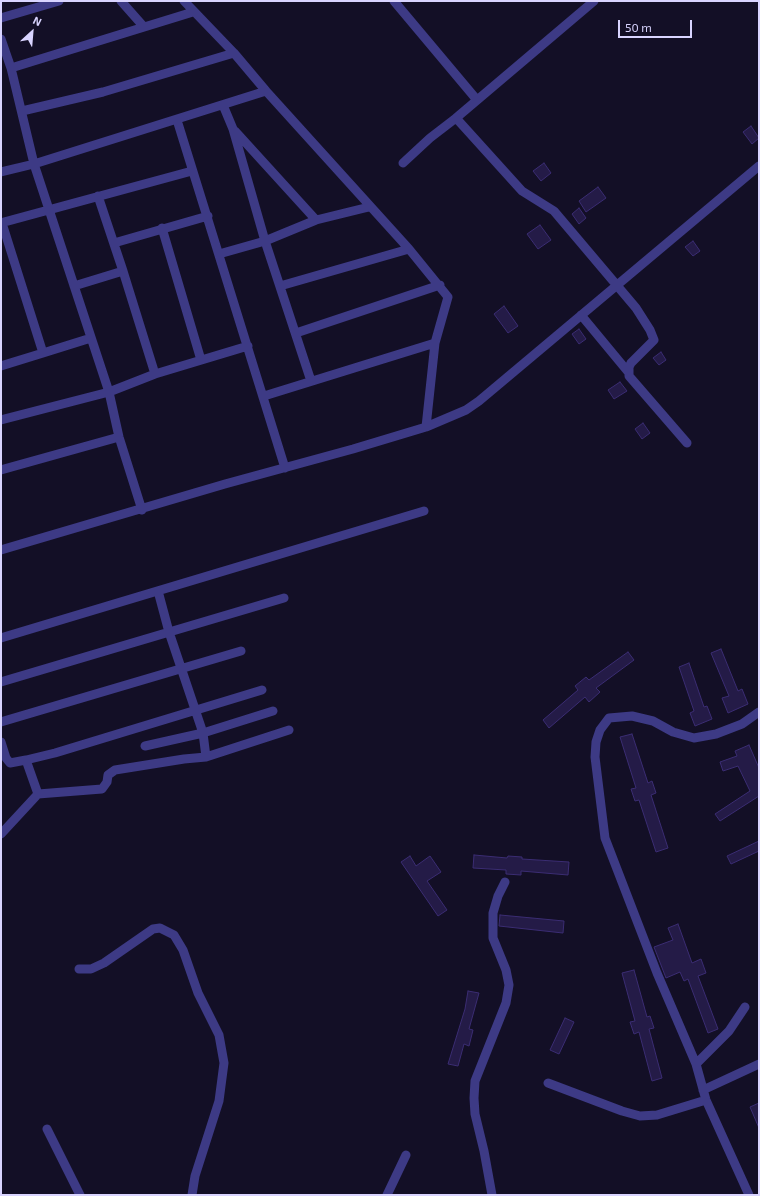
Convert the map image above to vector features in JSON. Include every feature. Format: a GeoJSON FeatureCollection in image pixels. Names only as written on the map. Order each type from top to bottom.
{"type":"FeatureCollection","features":[{"type":"Feature","properties":{"kind":"street"},"geometry":{"type":"LineString","coordinates":[[1,18],[59,1]]}},
{"type":"Feature","properties":{"kind":"street"},"geometry":{"type":"LineString","coordinates":[[121,1],[144,27]]}},
{"type":"Feature","properties":{"kind":"street"},"geometry":{"type":"LineString","coordinates":[[184,1],[234,53],[266,92],[369,207],[409,249],[440,285],[449,300],[435,343],[426,427]]}},
{"type":"Feature","properties":{"kind":"street"},"geometry":{"type":"LineString","coordinates":[[394,1],[477,100]]}},
{"type":"Feature","properties":{"kind":"street"},"geometry":{"type":"LineString","coordinates":[[403,163],[430,138],[456,118],[594,1]]}},
{"type":"Feature","properties":{"kind":"street"},"geometry":{"type":"LineString","coordinates":[[11,68],[193,12]]}},
{"type":"Feature","properties":{"kind":"street"},"geometry":{"type":"LineString","coordinates":[[1,39],[11,68],[34,164],[109,392],[120,437],[142,510]]}},
{"type":"Feature","properties":{"kind":"street"},"geometry":{"type":"LineString","coordinates":[[22,111],[103,92],[234,53]]}},
{"type":"Feature","properties":{"kind":"street"},"geometry":{"type":"LineString","coordinates":[[1,172],[34,164],[266,92]]}},
{"type":"Feature","properties":{"kind":"street"},"geometry":{"type":"LineString","coordinates":[[223,105],[233,129],[264,241],[311,381]]}},
{"type":"Feature","properties":{"kind":"street"},"geometry":{"type":"LineString","coordinates":[[456,118],[522,191],[554,211],[636,308],[654,339],[652,344],[631,363],[629,373]]}},
{"type":"Feature","properties":{"kind":"street"},"geometry":{"type":"LineString","coordinates":[[177,120],[264,396],[285,468]]}},
{"type":"Feature","properties":{"kind":"street"},"geometry":{"type":"LineString","coordinates":[[233,129],[316,220]]}},
{"type":"Feature","properties":{"kind":"street"},"geometry":{"type":"LineString","coordinates":[[1,550],[426,427],[466,410],[479,402],[617,284],[759,166]]}},
{"type":"Feature","properties":{"kind":"street"},"geometry":{"type":"LineString","coordinates":[[43,353],[2,223],[192,171]]}},
{"type":"Feature","properties":{"kind":"street"},"geometry":{"type":"LineString","coordinates":[[98,196],[156,374]]}},
{"type":"Feature","properties":{"kind":"street"},"geometry":{"type":"LineString","coordinates":[[219,254],[264,241],[316,220],[369,207]]}},
{"type":"Feature","properties":{"kind":"street"},"geometry":{"type":"LineString","coordinates":[[114,243],[208,216]]}},
{"type":"Feature","properties":{"kind":"street"},"geometry":{"type":"LineString","coordinates":[[162,228],[201,360]]}},
{"type":"Feature","properties":{"kind":"street"},"geometry":{"type":"LineString","coordinates":[[280,286],[409,249]]}},
{"type":"Feature","properties":{"kind":"street"},"geometry":{"type":"LineString","coordinates":[[74,286],[123,271]]}},
{"type":"Feature","properties":{"kind":"street"},"geometry":{"type":"LineString","coordinates":[[296,333],[440,285]]}},
{"type":"Feature","properties":{"kind":"street"},"geometry":{"type":"LineString","coordinates":[[581,315],[687,443]]}},
{"type":"Feature","properties":{"kind":"street"},"geometry":{"type":"LineString","coordinates":[[1,366],[91,338]]}},
{"type":"Feature","properties":{"kind":"street"},"geometry":{"type":"LineString","coordinates":[[264,396],[435,343]]}},
{"type":"Feature","properties":{"kind":"street"},"geometry":{"type":"LineString","coordinates":[[1,420],[109,392],[156,374],[248,346]]}},
{"type":"Feature","properties":{"kind":"street"},"geometry":{"type":"LineString","coordinates":[[1,470],[120,437]]}},
{"type":"Feature","properties":{"kind":"street"},"geometry":{"type":"LineString","coordinates":[[1,638],[424,511]]}},
{"type":"Feature","properties":{"kind":"street"},"geometry":{"type":"LineString","coordinates":[[158,591],[169,632],[203,733],[206,758]]}},
{"type":"Feature","properties":{"kind":"street"},"geometry":{"type":"LineString","coordinates":[[1,682],[284,598]]}},
{"type":"Feature","properties":{"kind":"street"},"geometry":{"type":"LineString","coordinates":[[1,722],[241,651]]}},
{"type":"Feature","properties":{"kind":"street"},"geometry":{"type":"LineString","coordinates":[[1,742],[6,758],[10,763],[26,760],[55,753],[195,709],[262,690]]}},
{"type":"Feature","properties":{"kind":"street"},"geometry":{"type":"LineString","coordinates":[[145,746],[203,733],[274,711]]}},
{"type":"Feature","properties":{"kind":"street"},"geometry":{"type":"LineString","coordinates":[[749,1195],[706,1100],[696,1064],[651,959],[605,838],[595,757],[596,742],[600,730],[609,718],[632,716],[653,721],[673,732],[694,738],[716,734],[742,724],[759,712]]}},
{"type":"Feature","properties":{"kind":"street"},"geometry":{"type":"LineString","coordinates":[[1,834],[38,794],[102,788],[107,782],[108,775],[115,770],[177,760],[206,758],[289,730]]}},
{"type":"Feature","properties":{"kind":"street"},"geometry":{"type":"LineString","coordinates":[[26,760],[38,794]]}},
{"type":"Feature","properties":{"kind":"street"},"geometry":{"type":"LineString","coordinates":[[492,1195],[484,1151],[475,1114],[474,1098],[475,1081],[506,1003],[508,985],[506,970],[493,938],[493,913],[498,896],[505,882]]}},
{"type":"Feature","properties":{"kind":"street"},"geometry":{"type":"LineString","coordinates":[[79,969],[91,969],[104,963],[153,929],[160,928],[174,934],[183,950],[198,993],[219,1035],[224,1063],[219,1101],[200,1155],[192,1195]]}},
{"type":"Feature","properties":{"kind":"street"},"geometry":{"type":"LineString","coordinates":[[696,1064],[730,1031],[745,1007]]}},
{"type":"Feature","properties":{"kind":"street"},"geometry":{"type":"LineString","coordinates":[[703,1090],[759,1064]]}},
{"type":"Feature","properties":{"kind":"street"},"geometry":{"type":"LineString","coordinates":[[548,1083],[622,1111],[640,1116],[657,1116],[706,1100]]}},
{"type":"Feature","properties":{"kind":"street"},"geometry":{"type":"LineString","coordinates":[[47,1129],[80,1195]]}},
{"type":"Feature","properties":{"kind":"street"},"geometry":{"type":"LineString","coordinates":[[387,1195],[406,1155]]}},
{"type":"Feature","properties":{"kind":"building"},"geometry":{"type":"Polygon","coordinates":[[[751,126],[759,138],[752,144],[743,132],[751,126]]]}},
{"type":"Feature","properties":{"kind":"building"},"geometry":{"type":"Polygon","coordinates":[[[544,163],[551,173],[541,181],[533,171],[544,163]]]}},
{"type":"Feature","properties":{"kind":"building"},"geometry":{"type":"Polygon","coordinates":[[[598,187],[606,198],[586,212],[579,201],[598,187]]]}},
{"type":"Feature","properties":{"kind":"building"},"geometry":{"type":"Polygon","coordinates":[[[579,208],[586,218],[579,224],[572,214],[579,208]]]}},
{"type":"Feature","properties":{"kind":"building"},"geometry":{"type":"Polygon","coordinates":[[[540,225],[551,240],[538,249],[527,234],[540,225]]]}},
{"type":"Feature","properties":{"kind":"building"},"geometry":{"type":"Polygon","coordinates":[[[693,241],[700,251],[693,256],[685,247],[693,241]]]}},
{"type":"Feature","properties":{"kind":"building"},"geometry":{"type":"Polygon","coordinates":[[[504,306],[518,326],[508,333],[494,314],[504,306]]]}},
{"type":"Feature","properties":{"kind":"building"},"geometry":{"type":"Polygon","coordinates":[[[579,329],[586,339],[579,344],[572,334],[579,329]]]}},
{"type":"Feature","properties":{"kind":"building"},"geometry":{"type":"Polygon","coordinates":[[[661,352],[666,360],[659,365],[653,358],[661,352]]]}},
{"type":"Feature","properties":{"kind":"building"},"geometry":{"type":"Polygon","coordinates":[[[620,382],[627,391],[614,399],[608,390],[620,382]]]}},
{"type":"Feature","properties":{"kind":"building"},"geometry":{"type":"Polygon","coordinates":[[[643,423],[650,433],[642,439],[635,429],[643,423]]]}},
{"type":"Feature","properties":{"kind":"building"},"geometry":{"type":"Polygon","coordinates":[[[721,649],[738,691],[742,689],[748,704],[728,713],[722,698],[729,696],[711,653],[721,649]]]}},
{"type":"Feature","properties":{"kind":"building"},"geometry":{"type":"Polygon","coordinates":[[[628,652],[634,660],[596,688],[600,692],[589,702],[585,697],[549,728],[543,720],[578,690],[575,686],[586,677],[589,680],[628,652]]]}},
{"type":"Feature","properties":{"kind":"building"},"geometry":{"type":"Polygon","coordinates":[[[689,663],[704,707],[707,706],[712,719],[695,726],[690,713],[694,711],[679,667],[689,663]]]}},
{"type":"Feature","properties":{"kind":"building"},"geometry":{"type":"Polygon","coordinates":[[[632,734],[648,783],[652,781],[656,793],[651,795],[668,848],[656,852],[639,800],[635,801],[631,789],[636,788],[620,737],[632,734]]]}},
{"type":"Feature","properties":{"kind":"building"},"geometry":{"type":"Polygon","coordinates":[[[749,745],[759,768],[759,796],[720,821],[715,814],[750,791],[738,766],[723,771],[720,762],[737,756],[735,751],[749,745]]]}},
{"type":"Feature","properties":{"kind":"building"},"geometry":{"type":"Polygon","coordinates":[[[759,841],[759,851],[731,864],[727,856],[759,841]]]}},
{"type":"Feature","properties":{"kind":"building"},"geometry":{"type":"Polygon","coordinates":[[[474,855],[507,858],[508,856],[522,857],[522,859],[569,862],[568,875],[521,871],[521,875],[506,874],[506,870],[473,868],[474,855]]]}},
{"type":"Feature","properties":{"kind":"building"},"geometry":{"type":"Polygon","coordinates":[[[410,856],[416,866],[430,856],[441,872],[427,881],[447,910],[438,916],[401,862],[410,856]]]}},
{"type":"Feature","properties":{"kind":"building"},"geometry":{"type":"Polygon","coordinates":[[[500,915],[564,921],[563,933],[499,926],[500,915]]]}},
{"type":"Feature","properties":{"kind":"building"},"geometry":{"type":"Polygon","coordinates":[[[678,924],[692,963],[701,959],[706,973],[698,976],[718,1029],[708,1033],[688,979],[684,981],[680,972],[666,978],[654,947],[673,940],[668,928],[678,924]]]}},
{"type":"Feature","properties":{"kind":"building"},"geometry":{"type":"Polygon","coordinates":[[[634,970],[647,1017],[650,1016],[654,1028],[649,1029],[662,1078],[652,1081],[639,1032],[634,1034],[630,1022],[635,1021],[622,973],[634,970]]]}},
{"type":"Feature","properties":{"kind":"building"},"geometry":{"type":"Polygon","coordinates":[[[468,991],[479,993],[469,1029],[473,1030],[469,1046],[464,1044],[458,1066],[448,1064],[465,1009],[468,991]]]}},
{"type":"Feature","properties":{"kind":"building"},"geometry":{"type":"Polygon","coordinates":[[[565,1018],[574,1022],[559,1054],[550,1050],[565,1018]]]}},
{"type":"Feature","properties":{"kind":"building"},"geometry":{"type":"Polygon","coordinates":[[[759,1103],[759,1128],[750,1107],[759,1103]]]}}]}
